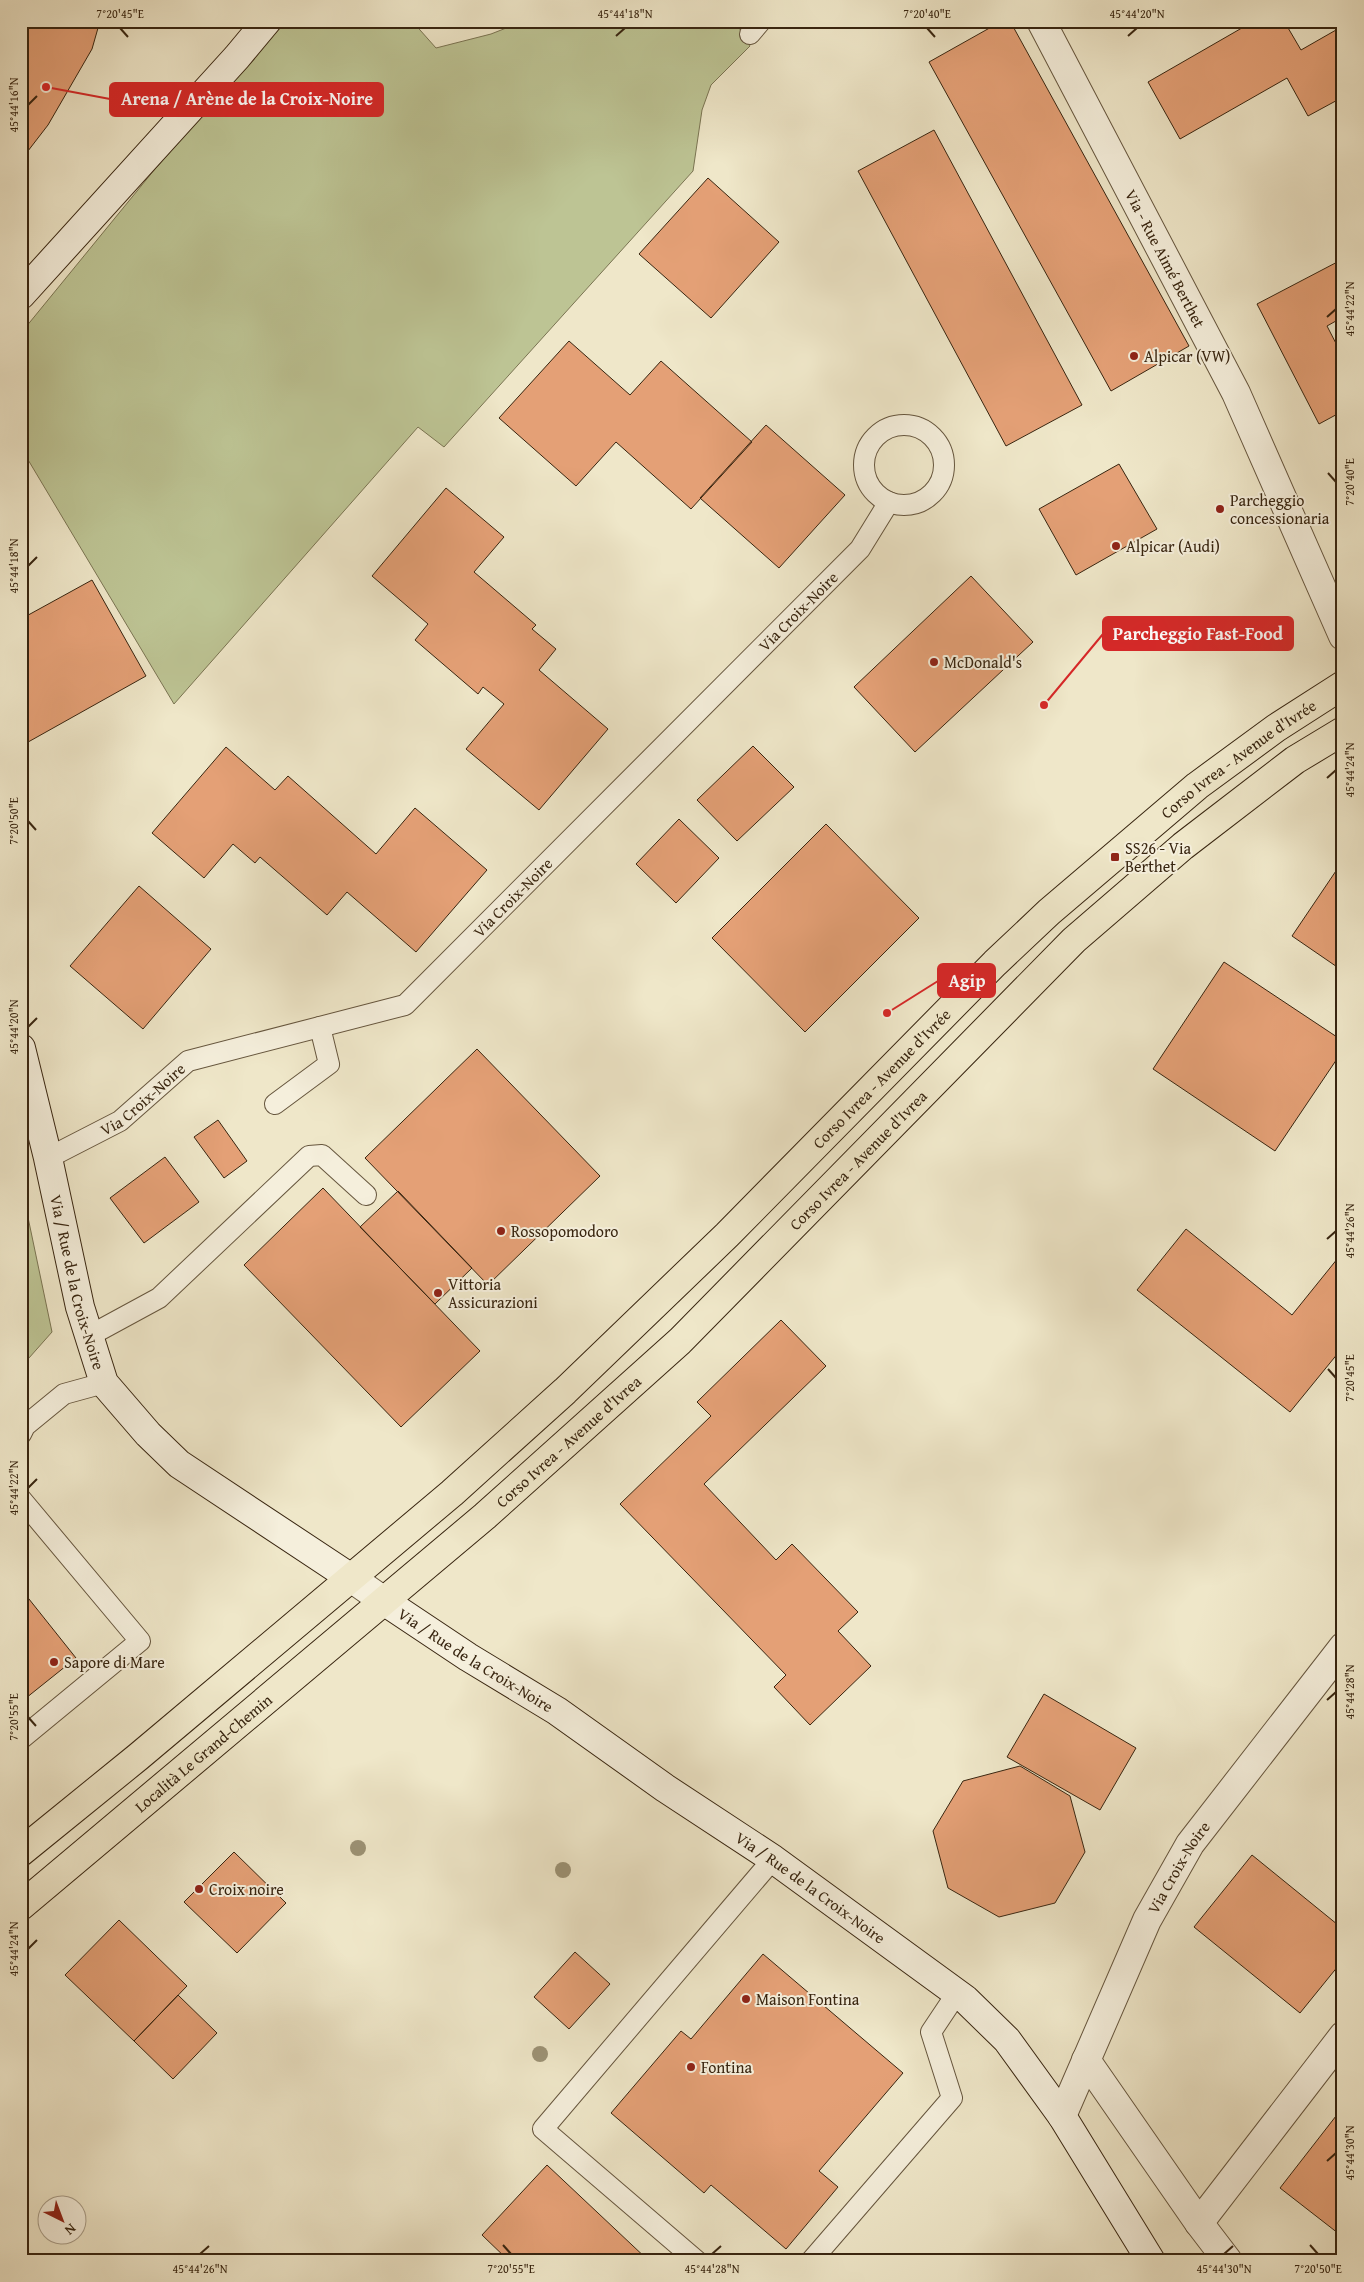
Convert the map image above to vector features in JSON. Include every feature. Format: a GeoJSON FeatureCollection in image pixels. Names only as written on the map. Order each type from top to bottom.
{"type":"FeatureCollection","features":[{"type":"Feature","properties":{"kind":"main road","name":"Corso Ivrea - Avenue d'Ivrée"},"geometry":{"type":"LineString","coordinates":[[351,1578],[452,1493],[551,1404],[727,1235],[995,963],[1049,912],[1197,786],[1276,728],[1343,685]]}},
{"type":"Feature","properties":{"kind":"main road","name":"Corso Ivrea - Avenue d'Ivrea"},"geometry":{"type":"LineString","coordinates":[[384,1601],[485,1516],[680,1341],[1074,940],[1184,846],[1295,760],[1343,731]]}},
{"type":"Feature","properties":{"kind":"main road"},"geometry":{"type":"LineString","coordinates":[[21,1852],[351,1578]]}},
{"type":"Feature","properties":{"kind":"main road","name":"Località Le Grand-Chemin"},"geometry":{"type":"LineString","coordinates":[[21,1906],[384,1601]]}},
{"type":"Feature","properties":{"kind":"street"},"geometry":{"type":"LineString","coordinates":[[21,295],[237,57],[267,21]]}},
{"type":"Feature","properties":{"kind":"street","name":"Via - Rue Aimé Berthet"},"geometry":{"type":"LineString","coordinates":[[1041,21],[1236,393],[1340,625]]}},
{"type":"Feature","properties":{"kind":"street","name":"Via / Rue de la Croix-Noire"},"geometry":{"type":"LineString","coordinates":[[21,1048],[48,1158],[80,1307],[104,1383],[148,1434],[179,1464],[468,1657],[557,1711],[665,1788],[773,1859],[957,1993],[1006,2040],[1062,2116],[1151,2261]]}},
{"type":"Feature","properties":{"kind":"street","name":"Via Croix-Noire"},"geometry":{"type":"LineString","coordinates":[[1062,2116],[1148,1920],[1190,1844],[1343,1647]]}},
{"type":"Feature","properties":{"kind":"street"},"geometry":{"type":"LineString","coordinates":[[1199,2223],[1343,2036]]}},
{"type":"Feature","properties":{"kind":"street"},"geometry":{"type":"LineString","coordinates":[[1086,2060],[1199,2223],[1228,2261]]}},
{"type":"Feature","properties":{"kind":"lane"},"geometry":{"type":"LineString","coordinates":[[894,425],[912,425],[928,432],[940,446],[945,464],[941,482],[930,497],[914,505],[896,506],[888,502],[879,498],[867,484],[863,466],[866,448],[878,434],[894,425]]}},
{"type":"Feature","properties":{"kind":"lane","name":"Via Croix-Noire"},"geometry":{"type":"LineString","coordinates":[[48,1158],[120,1121],[188,1061],[405,1005],[860,549],[888,502]]}},
{"type":"Feature","properties":{"kind":"lane"},"geometry":{"type":"LineString","coordinates":[[275,1104],[329,1064],[320,1027]]}},
{"type":"Feature","properties":{"kind":"lane"},"geometry":{"type":"LineString","coordinates":[[89,1336],[158,1298],[309,1156],[322,1155],[366,1195]]}},
{"type":"Feature","properties":{"kind":"lane"},"geometry":{"type":"LineString","coordinates":[[21,1434],[25,1426],[64,1394],[104,1383]]}},
{"type":"Feature","properties":{"kind":"lane"},"geometry":{"type":"LineString","coordinates":[[21,1499],[140,1641],[21,1739]]}},
{"type":"Feature","properties":{"kind":"lane"},"geometry":{"type":"LineString","coordinates":[[697,2261],[543,2128],[773,1859]]}},
{"type":"Feature","properties":{"kind":"lane"},"geometry":{"type":"LineString","coordinates":[[811,2261],[952,2098],[931,2032],[957,1993]]}},
{"type":"Feature","properties":{"kind":"green space"},"geometry":{"type":"Polygon","coordinates":[[[286,21],[412,21],[436,48],[491,34],[524,21],[735,21],[750,46],[711,85],[702,110],[693,171],[444,447],[418,427],[174,704],[21,448],[21,333],[155,169],[286,21]]]}},
{"type":"Feature","properties":{"kind":"green space"},"geometry":{"type":"Polygon","coordinates":[[[21,1184],[52,1332],[21,1367],[21,1184]]]}},
{"type":"Feature","properties":{"kind":"building"},"geometry":{"type":"Polygon","coordinates":[[[21,21],[100,21],[92,49],[48,125],[21,160],[21,21]]]}},
{"type":"Feature","properties":{"kind":"building"},"geometry":{"type":"Polygon","coordinates":[[[1002,21],[1010,21],[1189,346],[1111,391],[929,62],[1002,21]]]}},
{"type":"Feature","properties":{"kind":"building"},"geometry":{"type":"Polygon","coordinates":[[[1254,21],[1284,21],[1301,50],[1343,26],[1343,97],[1308,116],[1287,78],[1180,139],[1148,82],[1254,21]]]}},
{"type":"Feature","properties":{"kind":"building"},"geometry":{"type":"Polygon","coordinates":[[[934,130],[1082,405],[1006,446],[858,171],[934,130]]]}},
{"type":"Feature","properties":{"kind":"building"},"geometry":{"type":"Polygon","coordinates":[[[708,178],[779,242],[711,318],[639,254],[708,178]]]}},
{"type":"Feature","properties":{"kind":"building"},"geometry":{"type":"Polygon","coordinates":[[[1343,259],[1343,317],[1327,326],[1343,357],[1343,411],[1319,424],[1257,304],[1343,259]]]}},
{"type":"Feature","properties":{"kind":"building"},"geometry":{"type":"Polygon","coordinates":[[[569,341],[630,395],[661,361],[752,442],[691,509],[616,442],[576,486],[499,418],[569,341]]]}},
{"type":"Feature","properties":{"kind":"building"},"geometry":{"type":"Polygon","coordinates":[[[766,425],[845,495],[779,568],[700,498],[766,425]]]}},
{"type":"Feature","properties":{"kind":"building"},"geometry":{"type":"Polygon","coordinates":[[[1119,464],[1157,529],[1076,575],[1039,509],[1119,464]]]}},
{"type":"Feature","properties":{"kind":"building"},"geometry":{"type":"Polygon","coordinates":[[[446,488],[504,537],[474,572],[536,625],[532,629],[556,649],[539,670],[608,729],[539,810],[466,749],[504,704],[483,687],[478,694],[415,640],[428,624],[372,576],[446,488]]]}},
{"type":"Feature","properties":{"kind":"building"},"geometry":{"type":"Polygon","coordinates":[[[971,576],[1033,642],[915,752],[854,687],[971,576]]]}},
{"type":"Feature","properties":{"kind":"building"},"geometry":{"type":"Polygon","coordinates":[[[92,580],[146,676],[21,746],[21,619],[92,580]]]}},
{"type":"Feature","properties":{"kind":"building"},"geometry":{"type":"Polygon","coordinates":[[[753,746],[794,787],[737,841],[697,800],[753,746]]]}},
{"type":"Feature","properties":{"kind":"building"},"geometry":{"type":"Polygon","coordinates":[[[226,747],[275,790],[288,776],[376,854],[415,808],[487,870],[416,952],[347,892],[327,915],[260,857],[255,863],[233,844],[204,878],[152,833],[226,747]]]}},
{"type":"Feature","properties":{"kind":"building"},"geometry":{"type":"Polygon","coordinates":[[[679,819],[719,858],[676,903],[636,864],[679,819]]]}},
{"type":"Feature","properties":{"kind":"building"},"geometry":{"type":"Polygon","coordinates":[[[826,824],[919,918],[805,1032],[712,938],[826,824]]]}},
{"type":"Feature","properties":{"kind":"building"},"geometry":{"type":"Polygon","coordinates":[[[1343,862],[1343,971],[1292,936],[1343,862]]]}},
{"type":"Feature","properties":{"kind":"building"},"geometry":{"type":"Polygon","coordinates":[[[139,886],[211,949],[143,1029],[70,966],[139,886]]]}},
{"type":"Feature","properties":{"kind":"building"},"geometry":{"type":"Polygon","coordinates":[[[1224,962],[1343,1041],[1343,1050],[1275,1151],[1153,1069],[1224,962]]]}},
{"type":"Feature","properties":{"kind":"building"},"geometry":{"type":"Polygon","coordinates":[[[477,1049],[600,1176],[488,1285],[365,1158],[477,1049]]]}},
{"type":"Feature","properties":{"kind":"building"},"geometry":{"type":"Polygon","coordinates":[[[218,1120],[247,1161],[224,1178],[194,1137],[218,1120]]]}},
{"type":"Feature","properties":{"kind":"building"},"geometry":{"type":"Polygon","coordinates":[[[165,1157],[199,1202],[144,1243],[110,1198],[165,1157]]]}},
{"type":"Feature","properties":{"kind":"building"},"geometry":{"type":"Polygon","coordinates":[[[323,1188],[480,1351],[401,1427],[244,1265],[323,1188]]]}},
{"type":"Feature","properties":{"kind":"building"},"geometry":{"type":"Polygon","coordinates":[[[398,1191],[472,1268],[435,1304],[360,1227],[398,1191]]]}},
{"type":"Feature","properties":{"kind":"building"},"geometry":{"type":"Polygon","coordinates":[[[1186,1229],[1292,1315],[1338,1258],[1343,1262],[1343,1347],[1290,1412],[1137,1290],[1186,1229]]]}},
{"type":"Feature","properties":{"kind":"building"},"geometry":{"type":"Polygon","coordinates":[[[781,1320],[826,1366],[704,1484],[776,1560],[792,1544],[858,1612],[838,1631],[871,1666],[810,1725],[774,1687],[786,1675],[620,1504],[711,1416],[697,1402],[781,1320]]]}},
{"type":"Feature","properties":{"kind":"building"},"geometry":{"type":"Polygon","coordinates":[[[21,1589],[76,1658],[21,1702],[21,1589]]]}},
{"type":"Feature","properties":{"kind":"building"},"geometry":{"type":"Polygon","coordinates":[[[1044,1694],[1136,1748],[1100,1810],[1007,1757],[1044,1694]]]}},
{"type":"Feature","properties":{"kind":"building"},"geometry":{"type":"Polygon","coordinates":[[[1020,1766],[1070,1796],[1085,1852],[1055,1903],[999,1917],[948,1888],[933,1831],[963,1781],[1020,1766]]]}},
{"type":"Feature","properties":{"kind":"building"},"geometry":{"type":"Polygon","coordinates":[[[234,1852],[286,1903],[237,1953],[184,1902],[234,1852]]]}},
{"type":"Feature","properties":{"kind":"building"},"geometry":{"type":"Polygon","coordinates":[[[1252,1855],[1343,1929],[1343,1960],[1300,2013],[1194,1927],[1252,1855]]]}},
{"type":"Feature","properties":{"kind":"building"},"geometry":{"type":"Polygon","coordinates":[[[119,1920],[187,1986],[134,2041],[65,1975],[119,1920]]]}},
{"type":"Feature","properties":{"kind":"building"},"geometry":{"type":"Polygon","coordinates":[[[575,1952],[610,1984],[569,2029],[534,1997],[575,1952]]]}},
{"type":"Feature","properties":{"kind":"building"},"geometry":{"type":"Polygon","coordinates":[[[763,1954],[903,2073],[819,2171],[838,2187],[786,2249],[711,2185],[704,2193],[611,2113],[681,2031],[691,2039],[763,1954]]]}},
{"type":"Feature","properties":{"kind":"building"},"geometry":{"type":"Polygon","coordinates":[[[178,1995],[217,2033],[173,2079],[134,2041],[178,1995]]]}},
{"type":"Feature","properties":{"kind":"building"},"geometry":{"type":"Polygon","coordinates":[[[1336,2116],[1343,2121],[1343,2237],[1280,2188],[1336,2116]]]}},
{"type":"Feature","properties":{"kind":"building"},"geometry":{"type":"Polygon","coordinates":[[[547,2165],[649,2261],[509,2261],[482,2235],[547,2165]]]}},
{"type":"Feature","properties":{"kind":"place","name":"Arena / Arène de la Croix-Noire"},"geometry":{"type":"Point","coordinates":[46,87]}},
{"type":"Feature","properties":{"kind":"place","name":"Alpicar (VW)"},"geometry":{"type":"Point","coordinates":[1134,356]}},
{"type":"Feature","properties":{"kind":"place","name":"Parcheggio concessionaria"},"geometry":{"type":"Point","coordinates":[1220,509]}},
{"type":"Feature","properties":{"kind":"place","name":"Alpicar (Audi)"},"geometry":{"type":"Point","coordinates":[1116,546]}},
{"type":"Feature","properties":{"kind":"place","name":"McDonald's"},"geometry":{"type":"Point","coordinates":[934,662]}},
{"type":"Feature","properties":{"kind":"place","name":"Parcheggio Fast-Food"},"geometry":{"type":"Point","coordinates":[1044,705]}},
{"type":"Feature","properties":{"kind":"place","name":"SS26 - Via Berthet"},"geometry":{"type":"Point","coordinates":[1115,857]}},
{"type":"Feature","properties":{"kind":"place","name":"Agip"},"geometry":{"type":"Point","coordinates":[887,1013]}},
{"type":"Feature","properties":{"kind":"place","name":"Rossopomodoro"},"geometry":{"type":"Point","coordinates":[501,1231]}},
{"type":"Feature","properties":{"kind":"place","name":"Vittoria Assicurazioni"},"geometry":{"type":"Point","coordinates":[438,1293]}},
{"type":"Feature","properties":{"kind":"place","name":"Sapore di Mare"},"geometry":{"type":"Point","coordinates":[54,1662]}},
{"type":"Feature","properties":{"kind":"place","name":"Croix noire"},"geometry":{"type":"Point","coordinates":[199,1889]}},
{"type":"Feature","properties":{"kind":"place","name":"Maison Fontina"},"geometry":{"type":"Point","coordinates":[746,1999]}},
{"type":"Feature","properties":{"kind":"place","name":"Fontina"},"geometry":{"type":"Point","coordinates":[691,2067]}}]}
